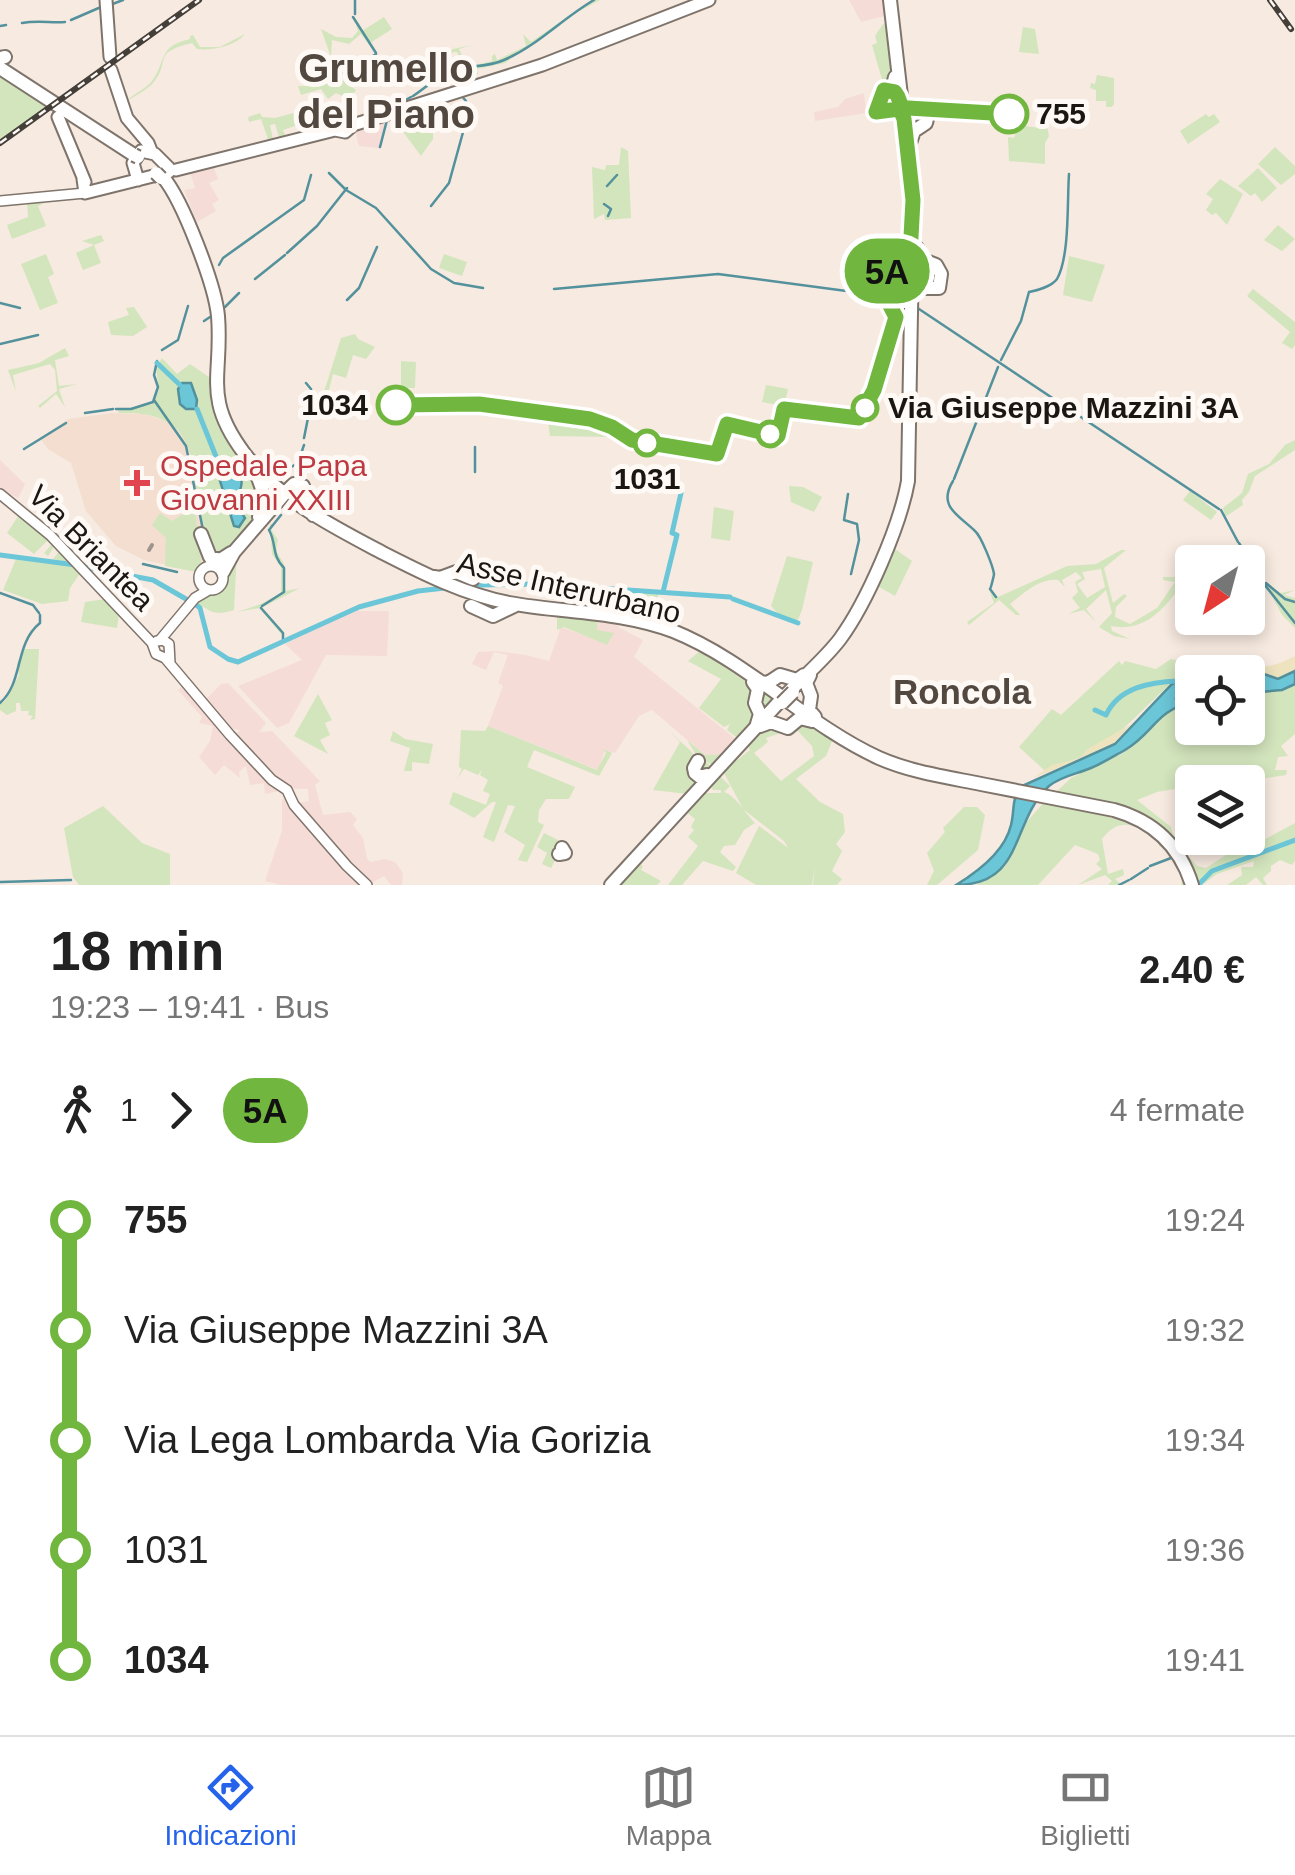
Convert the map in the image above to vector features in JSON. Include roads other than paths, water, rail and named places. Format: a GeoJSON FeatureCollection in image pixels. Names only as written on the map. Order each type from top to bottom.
{"type":"FeatureCollection","features":[{"type":"Feature","properties":{"kind":"highway"},"geometry":{"type":"LineString","coordinates":[[754,730],[760,717],[839,641],[898,521],[912,464],[914,226],[891,0]]}},
{"type":"Feature","properties":{"kind":"highway"},"geometry":{"type":"LineString","coordinates":[[839,641],[904,509],[912,464],[916,246],[910,143],[891,0]]}},
{"type":"Feature","properties":{"kind":"highway"},"geometry":{"type":"LineString","coordinates":[[3,66],[36,88],[41,86],[53,107],[141,154]]}},
{"type":"Feature","properties":{"kind":"highway"},"geometry":{"type":"LineString","coordinates":[[3,66],[60,111],[141,154],[164,173],[219,292],[215,378],[217,402],[231,437]]}},
{"type":"Feature","properties":{"kind":"highway"},"geometry":{"type":"LineString","coordinates":[[876,107],[895,83],[896,70]]}},
{"type":"Feature","properties":{"kind":"highway"},"geometry":{"type":"LineString","coordinates":[[886,90],[898,94],[906,119],[913,127],[924,122],[913,133],[910,143]]}},
{"type":"Feature","properties":{"kind":"highway"},"geometry":{"type":"LineString","coordinates":[[164,173],[201,266],[218,328],[212,389],[216,408],[231,437]]}},
{"type":"Feature","properties":{"kind":"highway"},"geometry":{"type":"LineString","coordinates":[[914,226],[910,255],[887,270],[885,287],[913,296],[940,286],[940,270],[921,259],[916,246]]}},
{"type":"Feature","properties":{"kind":"highway"},"geometry":{"type":"LineString","coordinates":[[896,262],[905,263],[910,269],[913,296]]}},
{"type":"Feature","properties":{"kind":"highway"},"geometry":{"type":"LineString","coordinates":[[913,296],[921,265],[932,263]]}},
{"type":"Feature","properties":{"kind":"highway","name":"Asse Interurbano"},"geometry":{"type":"LineString","coordinates":[[231,437],[276,492],[312,517],[441,578],[493,616],[496,607],[514,606],[633,622],[701,648],[780,697]]}},
{"type":"Feature","properties":{"kind":"highway","name":"Asse Interurbano"},"geometry":{"type":"LineString","coordinates":[[231,437],[285,498],[312,517]]}},
{"type":"Feature","properties":{"kind":"highway"},"geometry":{"type":"LineString","coordinates":[[858,608],[871,570],[889,543],[912,464]]}},
{"type":"Feature","properties":{"kind":"highway"},"geometry":{"type":"LineString","coordinates":[[238,547],[264,506],[263,487],[255,471]]}},
{"type":"Feature","properties":{"kind":"highway"},"geometry":{"type":"LineString","coordinates":[[219,569],[293,485],[300,484],[307,490],[312,517]]}},
{"type":"Feature","properties":{"kind":"highway"},"geometry":{"type":"LineString","coordinates":[[201,534],[207,553],[213,559],[224,559],[280,513],[312,517]]}},
{"type":"Feature","properties":{"kind":"highway"},"geometry":{"type":"LineString","coordinates":[[441,578],[473,579]]}},
{"type":"Feature","properties":{"kind":"highway","name":"Asse Interurbano"},"geometry":{"type":"LineString","coordinates":[[441,578],[474,604],[514,604],[628,618],[658,626],[702,645],[780,697]]}},
{"type":"Feature","properties":{"kind":"highway"},"geometry":{"type":"LineString","coordinates":[[794,724],[796,715],[768,683],[781,677],[797,680],[808,674]]}},
{"type":"Feature","properties":{"kind":"highway"},"geometry":{"type":"LineString","coordinates":[[614,880],[754,730],[791,684],[781,677]]}},
{"type":"Feature","properties":{"kind":"highway"},"geometry":{"type":"LineString","coordinates":[[780,697],[810,712],[819,723]]}},
{"type":"Feature","properties":{"kind":"highway"},"geometry":{"type":"LineString","coordinates":[[776,724],[774,715],[780,697]]}},
{"type":"Feature","properties":{"kind":"highway"},"geometry":{"type":"LineString","coordinates":[[754,730],[768,722],[784,729],[805,718],[870,757],[917,773],[1136,818],[1162,835],[1181,858],[1191,885]]}},
{"type":"Feature","properties":{"kind":"highway"},"geometry":{"type":"LineString","coordinates":[[698,762],[695,774],[712,775]]}},
{"type":"Feature","properties":{"kind":"highway"},"geometry":{"type":"LineString","coordinates":[[693,790],[712,775]]}},
{"type":"Feature","properties":{"kind":"highway"},"geometry":{"type":"LineString","coordinates":[[614,880],[653,840]]}},
{"type":"Feature","properties":{"kind":"main road"},"geometry":{"type":"LineString","coordinates":[[106,0],[110,64],[141,154],[133,163],[138,180]]}},
{"type":"Feature","properties":{"kind":"main road"},"geometry":{"type":"LineString","coordinates":[[0,201],[87,193],[344,128],[560,59],[708,0]]}},
{"type":"Feature","properties":{"kind":"main road"},"geometry":{"type":"LineString","coordinates":[[60,111],[87,193]]}},
{"type":"Feature","properties":{"kind":"main road","name":"Via Briantea"},"geometry":{"type":"LineString","coordinates":[[0,494],[40,525],[159,645],[173,670],[367,885]]}},
{"type":"Feature","properties":{"kind":"main road"},"geometry":{"type":"LineString","coordinates":[[159,645],[196,593],[218,584],[219,569],[206,569],[203,587]]}},
{"type":"Feature","properties":{"kind":"water"},"geometry":{"type":"Polygon","coordinates":[[[182,383],[191,383],[196,409],[180,404],[178,389],[182,383]]]}},
{"type":"Feature","properties":{"kind":"water"},"geometry":{"type":"Polygon","coordinates":[[[217,459],[242,481],[235,503],[245,518],[239,527],[234,526],[216,468],[217,459]]]}},
{"type":"Feature","properties":{"kind":"water"},"geometry":{"type":"Polygon","coordinates":[[[1295,671],[1295,684],[1265,692],[1265,674],[1278,679],[1295,671]]]}},
{"type":"Feature","properties":{"kind":"water"},"geometry":{"type":"Polygon","coordinates":[[[1175,683],[1175,708],[1125,750],[1049,786],[1028,817],[1014,849],[994,875],[956,885],[982,867],[1003,843],[1022,786],[1115,744],[1175,683]]]}},
{"type":"Feature","properties":{"kind":"waterway"},"geometry":{"type":"LineString","coordinates":[[110,5],[123,0]]}},
{"type":"Feature","properties":{"kind":"waterway"},"geometry":{"type":"LineString","coordinates":[[355,0],[355,14]]}},
{"type":"Feature","properties":{"kind":"waterway"},"geometry":{"type":"LineString","coordinates":[[413,96],[451,70],[491,64],[516,54],[594,0]]}},
{"type":"Feature","properties":{"kind":"waterway"},"geometry":{"type":"LineString","coordinates":[[71,20],[101,7]]}},
{"type":"Feature","properties":{"kind":"waterway"},"geometry":{"type":"LineString","coordinates":[[353,17],[376,53]]}},
{"type":"Feature","properties":{"kind":"waterway"},"geometry":{"type":"LineString","coordinates":[[22,23],[65,22]]}},
{"type":"Feature","properties":{"kind":"waterway"},"geometry":{"type":"LineString","coordinates":[[0,26],[6,25]]}},
{"type":"Feature","properties":{"kind":"waterway"},"geometry":{"type":"LineString","coordinates":[[359,65],[376,54]]}},
{"type":"Feature","properties":{"kind":"waterway"},"geometry":{"type":"LineString","coordinates":[[323,83],[355,67]]}},
{"type":"Feature","properties":{"kind":"waterway"},"geometry":{"type":"LineString","coordinates":[[460,94],[466,101],[458,110],[469,112],[466,121]]}},
{"type":"Feature","properties":{"kind":"waterway"},"geometry":{"type":"LineString","coordinates":[[400,103],[411,97]]}},
{"type":"Feature","properties":{"kind":"waterway"},"geometry":{"type":"LineString","coordinates":[[380,147],[387,120]]}},
{"type":"Feature","properties":{"kind":"waterway"},"geometry":{"type":"LineString","coordinates":[[431,206],[449,183],[465,125]]}},
{"type":"Feature","properties":{"kind":"waterway"},"geometry":{"type":"LineString","coordinates":[[329,173],[346,190],[376,208],[431,269],[454,283],[483,288]]}},
{"type":"Feature","properties":{"kind":"waterway"},"geometry":{"type":"LineString","coordinates":[[1001,360],[1021,321],[1029,292],[1051,284],[1061,269],[1069,174]]}},
{"type":"Feature","properties":{"kind":"waterway"},"geometry":{"type":"LineString","coordinates":[[219,265],[223,258],[304,200],[311,175]]}},
{"type":"Feature","properties":{"kind":"waterway"},"geometry":{"type":"LineString","coordinates":[[607,186],[617,175]]}},
{"type":"Feature","properties":{"kind":"waterway"},"geometry":{"type":"LineString","coordinates":[[287,253],[317,226],[347,188]]}},
{"type":"Feature","properties":{"kind":"waterway"},"geometry":{"type":"LineString","coordinates":[[604,204],[611,209],[608,216]]}},
{"type":"Feature","properties":{"kind":"waterway"},"geometry":{"type":"LineString","coordinates":[[347,300],[359,288],[377,247]]}},
{"type":"Feature","properties":{"kind":"waterway"},"geometry":{"type":"LineString","coordinates":[[255,279],[285,255]]}},
{"type":"Feature","properties":{"kind":"waterway"},"geometry":{"type":"LineString","coordinates":[[554,289],[718,274],[899,298]]}},
{"type":"Feature","properties":{"kind":"waterway"},"geometry":{"type":"LineString","coordinates":[[225,307],[239,293]]}},
{"type":"Feature","properties":{"kind":"waterway"},"geometry":{"type":"LineString","coordinates":[[0,303],[20,308]]}},
{"type":"Feature","properties":{"kind":"waterway"},"geometry":{"type":"LineString","coordinates":[[162,350],[178,340],[188,306]]}},
{"type":"Feature","properties":{"kind":"waterway"},"geometry":{"type":"LineString","coordinates":[[916,307],[1219,509]]}},
{"type":"Feature","properties":{"kind":"waterway"},"geometry":{"type":"LineString","coordinates":[[204,321],[210,317]]}},
{"type":"Feature","properties":{"kind":"waterway"},"geometry":{"type":"LineString","coordinates":[[0,344],[38,335]]}},
{"type":"Feature","properties":{"kind":"waterway"},"geometry":{"type":"LineString","coordinates":[[116,409],[153,402],[158,387],[154,375],[157,361]]}},
{"type":"Feature","properties":{"kind":"waterway"},"geometry":{"type":"LineString","coordinates":[[157,363],[180,385]]}},
{"type":"Feature","properties":{"kind":"waterway"},"geometry":{"type":"LineString","coordinates":[[954,479],[998,367]]}},
{"type":"Feature","properties":{"kind":"waterway"},"geometry":{"type":"LineString","coordinates":[[306,383],[312,401]]}},
{"type":"Feature","properties":{"kind":"waterway"},"geometry":{"type":"LineString","coordinates":[[154,400],[186,446],[203,530]]}},
{"type":"Feature","properties":{"kind":"waterway"},"geometry":{"type":"LineString","coordinates":[[304,438],[311,403]]}},
{"type":"Feature","properties":{"kind":"waterway"},"geometry":{"type":"LineString","coordinates":[[85,413],[113,409]]}},
{"type":"Feature","properties":{"kind":"waterway"},"geometry":{"type":"LineString","coordinates":[[197,409],[217,459]]}},
{"type":"Feature","properties":{"kind":"waterway"},"geometry":{"type":"LineString","coordinates":[[24,449],[66,423]]}},
{"type":"Feature","properties":{"kind":"waterway"},"geometry":{"type":"LineString","coordinates":[[279,485],[284,470],[296,464],[304,445]]}},
{"type":"Feature","properties":{"kind":"waterway"},"geometry":{"type":"LineString","coordinates":[[475,447],[475,472]]}},
{"type":"Feature","properties":{"kind":"waterway"},"geometry":{"type":"LineString","coordinates":[[953,481],[949,504],[980,539],[993,570],[990,589],[996,597]]}},
{"type":"Feature","properties":{"kind":"waterway"},"geometry":{"type":"LineString","coordinates":[[663,592],[677,535],[672,533],[681,493]]}},
{"type":"Feature","properties":{"kind":"waterway"},"geometry":{"type":"LineString","coordinates":[[848,494],[844,520],[857,524],[859,540],[851,574]]}},
{"type":"Feature","properties":{"kind":"waterway"},"geometry":{"type":"LineString","coordinates":[[1221,510],[1238,542]]}},
{"type":"Feature","properties":{"kind":"waterway"},"geometry":{"type":"LineString","coordinates":[[262,606],[284,592],[284,568],[277,559],[269,530],[281,515]]}},
{"type":"Feature","properties":{"kind":"waterway"},"geometry":{"type":"LineString","coordinates":[[1239,543],[1264,584],[1295,623]]}},
{"type":"Feature","properties":{"kind":"waterway"},"geometry":{"type":"LineString","coordinates":[[0,555],[76,565]]}},
{"type":"Feature","properties":{"kind":"waterway"},"geometry":{"type":"LineString","coordinates":[[143,564],[177,572]]}},
{"type":"Feature","properties":{"kind":"waterway"},"geometry":{"type":"LineString","coordinates":[[84,567],[122,573],[130,578]]}},
{"type":"Feature","properties":{"kind":"waterway"},"geometry":{"type":"LineString","coordinates":[[132,576],[153,580],[186,599]]}},
{"type":"Feature","properties":{"kind":"waterway"},"geometry":{"type":"LineString","coordinates":[[1266,583],[1295,602]]}},
{"type":"Feature","properties":{"kind":"waterway"},"geometry":{"type":"LineString","coordinates":[[475,585],[540,584],[730,597]]}},
{"type":"Feature","properties":{"kind":"waterway"},"geometry":{"type":"LineString","coordinates":[[194,603],[200,608],[210,647],[238,662],[359,607],[445,588]]}},
{"type":"Feature","properties":{"kind":"waterway"},"geometry":{"type":"LineString","coordinates":[[0,593],[33,605],[39,613]]}},
{"type":"Feature","properties":{"kind":"waterway"},"geometry":{"type":"LineString","coordinates":[[733,599],[798,623]]}},
{"type":"Feature","properties":{"kind":"waterway"},"geometry":{"type":"LineString","coordinates":[[261,608],[283,633],[283,641]]}},
{"type":"Feature","properties":{"kind":"waterway"},"geometry":{"type":"LineString","coordinates":[[0,703],[13,685],[26,641],[40,623],[40,615]]}},
{"type":"Feature","properties":{"kind":"waterway"},"geometry":{"type":"LineString","coordinates":[[1095,710],[1106,715],[1127,692],[1175,681]]}},
{"type":"Feature","properties":{"kind":"waterway"},"geometry":{"type":"LineString","coordinates":[[1198,885],[1212,871],[1295,840]]}},
{"type":"Feature","properties":{"kind":"waterway"},"geometry":{"type":"LineString","coordinates":[[1150,866],[1171,858]]}},
{"type":"Feature","properties":{"kind":"waterway"},"geometry":{"type":"LineString","coordinates":[[1131,879],[1148,868]]}},
{"type":"Feature","properties":{"kind":"waterway"},"geometry":{"type":"LineString","coordinates":[[0,882],[71,880]]}},
{"type":"Feature","properties":{"kind":"waterway"},"geometry":{"type":"LineString","coordinates":[[1119,885],[1129,880]]}},
{"type":"Feature","properties":{"kind":"railway"},"geometry":{"type":"LineString","coordinates":[[0,143],[199,0]]}},
{"type":"Feature","properties":{"kind":"railway"},"geometry":{"type":"LineString","coordinates":[[1270,0],[1291,29]]}},
{"type":"Feature","properties":{"kind":"place","name":"755"},"geometry":{"type":"Point","coordinates":[1009,114]}},
{"type":"Feature","properties":{"kind":"place","name":"1034"},"geometry":{"type":"Point","coordinates":[396,405]}},
{"type":"Feature","properties":{"kind":"place","name":"Via Giuseppe Mazzini 3A"},"geometry":{"type":"Point","coordinates":[865,408]}},
{"type":"Feature","properties":{"kind":"place","name":"1031"},"geometry":{"type":"Point","coordinates":[647,443]}},
{"type":"Feature","properties":{"kind":"place","name":"Ospedale Papa Giovanni XXIII"},"geometry":{"type":"Point","coordinates":[137,483]}},
{"type":"Feature","properties":{"kind":"district","name":"Grumello del Piano"},"geometry":{"type":"Point","coordinates":[386,91]}},
{"type":"Feature","properties":{"kind":"district","name":"Roncola"},"geometry":{"type":"Point","coordinates":[962,692]}}]}
